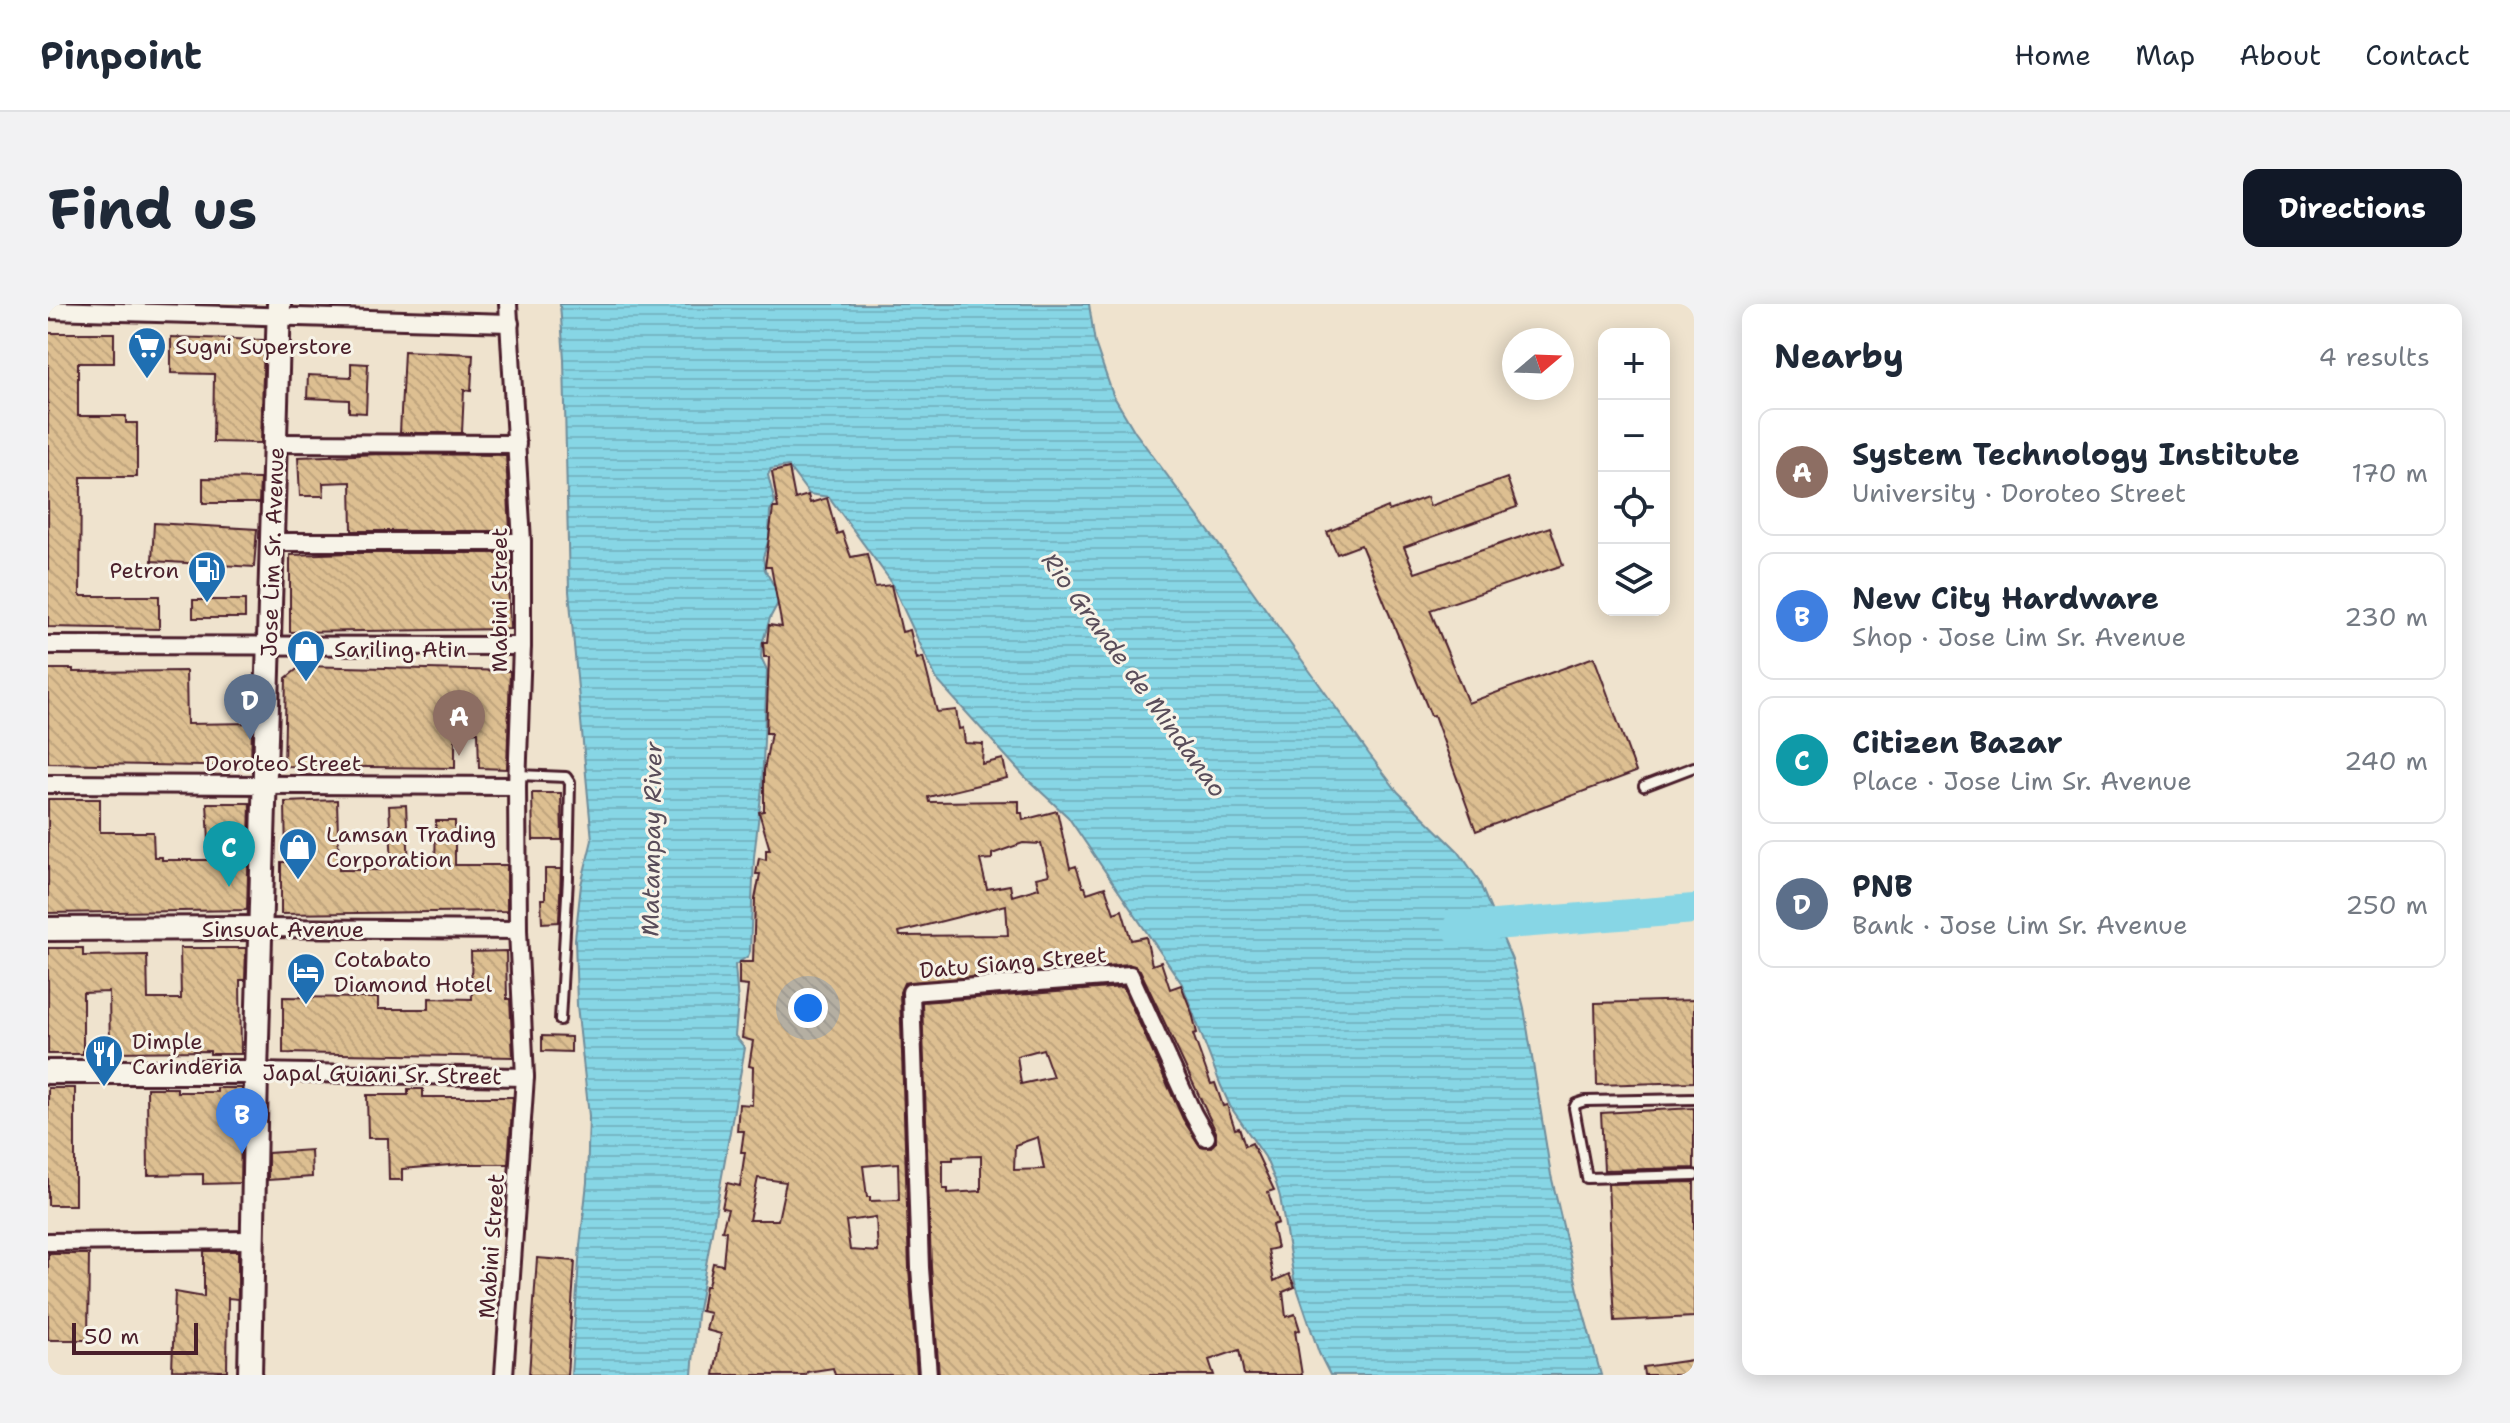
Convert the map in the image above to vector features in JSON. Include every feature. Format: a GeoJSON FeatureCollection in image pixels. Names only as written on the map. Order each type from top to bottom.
{"type":"FeatureCollection","features":[{"type":"Feature","properties":{"kind":"main road","name":"Jose Lim Sr. Avenue"},"geometry":{"type":"LineString","coordinates":[[250,1375],[279,310]]}},
{"type":"Feature","properties":{"kind":"main road","name":"Sinsuat Avenue"},"geometry":{"type":"LineString","coordinates":[[48,929],[260,928]]}},
{"type":"Feature","properties":{"kind":"main road","name":"Japal Guiani Sr. Street"},"geometry":{"type":"LineString","coordinates":[[48,1072],[256,1072]]}},
{"type":"Feature","properties":{"kind":"street","name":"Mabini Street"},"geometry":{"type":"LineString","coordinates":[[504,1375],[525,1077],[518,930],[522,542],[508,304]]}},
{"type":"Feature","properties":{"kind":"street"},"geometry":{"type":"LineString","coordinates":[[48,310],[279,310],[510,323]]}},
{"type":"Feature","properties":{"kind":"street"},"geometry":{"type":"LineString","coordinates":[[275,443],[517,444]]}},
{"type":"Feature","properties":{"kind":"street"},"geometry":{"type":"LineString","coordinates":[[272,542],[522,542]]}},
{"type":"Feature","properties":{"kind":"street"},"geometry":{"type":"LineString","coordinates":[[48,645],[522,646]]}},
{"type":"Feature","properties":{"kind":"street","name":"Doroteo Street"},"geometry":{"type":"LineString","coordinates":[[48,784],[518,780]]}},
{"type":"Feature","properties":{"kind":"street","name":"Sinsuat Avenue"},"geometry":{"type":"LineString","coordinates":[[260,928],[518,930]]}},
{"type":"Feature","properties":{"kind":"street","name":"Datu Siang Street"},"geometry":{"type":"LineString","coordinates":[[928,1375],[920,1268],[911,992],[1130,975],[1206,1137]]}},
{"type":"Feature","properties":{"kind":"street","name":"Japal Guiani Sr. Street"},"geometry":{"type":"LineString","coordinates":[[256,1072],[525,1077]]}},
{"type":"Feature","properties":{"kind":"street"},"geometry":{"type":"LineString","coordinates":[[48,1242],[252,1240]]}},
{"type":"Feature","properties":{"kind":"lane"},"geometry":{"type":"LineString","coordinates":[[1644,786],[1694,767]]}},
{"type":"Feature","properties":{"kind":"lane"},"geometry":{"type":"LineString","coordinates":[[518,780],[566,777],[570,783],[560,1020]]}},
{"type":"Feature","properties":{"kind":"lane"},"geometry":{"type":"LineString","coordinates":[[1694,1099],[1585,1101],[1574,1108],[1587,1178],[1694,1175]]}},
{"type":"Feature","properties":{"kind":"water"},"geometry":{"type":"Polygon","coordinates":[[[560,304],[1089,304],[1095,343],[1113,395],[1135,432],[1398,792],[1458,851],[1478,879],[1512,960],[1524,1008],[1551,1175],[1601,1375],[1330,1375],[1319,1353],[1294,1279],[1275,1180],[1265,1157],[1230,1106],[1182,984],[1068,817],[1024,776],[937,680],[890,580],[829,497],[809,494],[788,466],[771,469],[768,475],[775,503],[770,511],[769,539],[763,557],[765,570],[777,591],[778,603],[762,644],[761,657],[767,670],[750,951],[735,965],[738,1003],[735,1036],[745,1048],[697,1315],[692,1375],[571,1375],[587,1182],[589,1116],[577,1005],[575,939],[581,885],[592,840],[569,591],[560,304]]]}},
{"type":"Feature","properties":{"kind":"building"},"geometry":{"type":"Polygon","coordinates":[[[48,333],[114,333],[114,363],[78,363],[78,416],[126,416],[126,423],[137,423],[137,477],[81,477],[80,596],[159,596],[159,629],[48,627],[48,333]]]}},
{"type":"Feature","properties":{"kind":"building"},"geometry":{"type":"Polygon","coordinates":[[[171,337],[264,340],[261,443],[213,442],[214,374],[171,373],[171,337]]]}},
{"type":"Feature","properties":{"kind":"building"},"geometry":{"type":"Polygon","coordinates":[[[404,351],[473,354],[471,391],[464,390],[462,433],[400,433],[404,351]]]}},
{"type":"Feature","properties":{"kind":"building"},"geometry":{"type":"Polygon","coordinates":[[[351,363],[368,364],[366,413],[349,412],[349,400],[307,398],[308,375],[351,377],[351,363]]]}},
{"type":"Feature","properties":{"kind":"building"},"geometry":{"type":"Polygon","coordinates":[[[506,455],[510,531],[352,531],[351,482],[323,483],[324,496],[300,496],[298,457],[506,455]]]}},
{"type":"Feature","properties":{"kind":"building"},"geometry":{"type":"Polygon","coordinates":[[[789,468],[795,499],[808,495],[810,503],[827,498],[837,534],[842,532],[851,557],[867,554],[875,587],[891,585],[902,632],[910,630],[917,659],[923,657],[937,712],[956,710],[965,743],[983,744],[982,764],[1003,759],[1007,778],[928,797],[929,802],[1019,801],[1019,813],[1022,813],[1023,820],[1057,811],[1070,868],[1076,866],[1087,893],[1105,887],[1114,913],[1122,910],[1131,940],[1146,937],[1152,965],[1161,962],[1170,989],[1181,985],[1197,1033],[1193,1034],[1211,1084],[1215,1083],[1223,1106],[1227,1105],[1245,1146],[1252,1143],[1274,1190],[1268,1192],[1278,1223],[1272,1225],[1277,1248],[1268,1250],[1274,1281],[1289,1274],[1295,1287],[1283,1292],[1286,1317],[1295,1314],[1300,1330],[1295,1331],[1302,1375],[1244,1375],[1239,1350],[1209,1360],[1214,1375],[939,1375],[931,1267],[922,1002],[1123,987],[1183,1119],[1200,1146],[1211,1147],[1216,1142],[1216,1132],[1140,970],[1129,964],[904,983],[900,992],[909,1268],[917,1375],[835,1375],[833,1368],[807,1372],[806,1375],[714,1375],[721,1334],[706,1330],[710,1313],[701,1311],[713,1263],[723,1265],[726,1231],[722,1230],[728,1209],[722,1208],[727,1183],[740,1186],[745,1152],[741,1152],[744,1131],[737,1131],[739,1104],[752,1105],[753,1067],[749,1066],[753,1041],[742,1038],[748,986],[739,985],[739,962],[753,962],[755,899],[760,874],[756,874],[759,858],[766,860],[766,850],[770,850],[759,812],[764,811],[764,770],[771,733],[766,733],[769,657],[764,657],[763,642],[767,642],[769,625],[782,627],[771,567],[765,567],[773,508],[778,508],[772,472],[789,468]],[[1023,843],[992,854],[992,859],[980,860],[987,889],[1010,885],[1012,896],[1039,888],[1036,878],[1049,875],[1041,844],[1023,843]],[[1006,905],[899,932],[900,936],[1008,935],[1006,905]],[[1043,1049],[1017,1056],[1021,1084],[1053,1077],[1043,1049]],[[1038,1137],[1015,1145],[1014,1170],[1044,1169],[1038,1137]],[[981,1156],[953,1157],[953,1160],[943,1160],[943,1189],[948,1189],[948,1193],[981,1191],[981,1156]],[[898,1163],[863,1166],[870,1201],[899,1200],[898,1163]],[[758,1178],[749,1220],[778,1220],[786,1182],[758,1178]],[[876,1217],[846,1221],[850,1250],[878,1252],[876,1217]]]}},
{"type":"Feature","properties":{"kind":"building"},"geometry":{"type":"Polygon","coordinates":[[[203,478],[260,479],[259,503],[203,503],[203,478]]]}},
{"type":"Feature","properties":{"kind":"building"},"geometry":{"type":"Polygon","coordinates":[[[1507,478],[1517,507],[1404,547],[1415,573],[1550,527],[1563,565],[1430,610],[1468,703],[1594,657],[1636,772],[1476,831],[1434,715],[1431,716],[1361,545],[1337,554],[1327,532],[1388,507],[1389,511],[1427,497],[1430,506],[1507,478]]]}},
{"type":"Feature","properties":{"kind":"building"},"geometry":{"type":"Polygon","coordinates":[[[154,523],[257,529],[254,567],[152,561],[154,523]]]}},
{"type":"Feature","properties":{"kind":"building"},"geometry":{"type":"Polygon","coordinates":[[[507,553],[510,629],[290,632],[290,555],[507,553]]]}},
{"type":"Feature","properties":{"kind":"building"},"geometry":{"type":"Polygon","coordinates":[[[193,600],[245,600],[245,618],[193,618],[193,600]]]}},
{"type":"Feature","properties":{"kind":"building"},"geometry":{"type":"Polygon","coordinates":[[[301,666],[510,671],[507,769],[479,768],[478,732],[455,733],[455,768],[284,766],[286,678],[301,666]]]}},
{"type":"Feature","properties":{"kind":"building"},"geometry":{"type":"Polygon","coordinates":[[[48,669],[73,669],[73,672],[186,671],[187,724],[252,723],[251,767],[48,763],[48,669]]]}},
{"type":"Feature","properties":{"kind":"building"},"geometry":{"type":"Polygon","coordinates":[[[532,793],[561,793],[562,840],[533,840],[532,793]]]}},
{"type":"Feature","properties":{"kind":"building"},"geometry":{"type":"Polygon","coordinates":[[[48,799],[100,799],[100,832],[153,832],[154,857],[162,857],[162,860],[210,860],[207,803],[250,803],[247,910],[48,913],[48,799]]]}},
{"type":"Feature","properties":{"kind":"building"},"geometry":{"type":"Polygon","coordinates":[[[337,800],[339,870],[380,870],[380,866],[392,865],[389,806],[406,805],[409,866],[435,866],[436,821],[455,821],[455,865],[507,865],[507,911],[281,914],[281,862],[286,862],[285,802],[337,800]]]}},
{"type":"Feature","properties":{"kind":"building"},"geometry":{"type":"Polygon","coordinates":[[[545,869],[561,869],[559,922],[542,923],[545,869]]]}},
{"type":"Feature","properties":{"kind":"building"},"geometry":{"type":"Polygon","coordinates":[[[48,948],[83,948],[83,956],[147,955],[148,999],[181,999],[180,948],[246,948],[245,980],[240,980],[241,1054],[210,1054],[210,1051],[110,1052],[109,992],[83,993],[83,1054],[48,1054],[48,948]]]}},
{"type":"Feature","properties":{"kind":"building"},"geometry":{"type":"Polygon","coordinates":[[[506,951],[513,1057],[283,1053],[283,997],[378,998],[378,1009],[429,1009],[429,998],[472,999],[471,952],[506,951]]]}},
{"type":"Feature","properties":{"kind":"building"},"geometry":{"type":"Polygon","coordinates":[[[1694,1000],[1694,1082],[1597,1085],[1595,1003],[1694,1000]]]}},
{"type":"Feature","properties":{"kind":"building"},"geometry":{"type":"Polygon","coordinates":[[[542,1036],[571,1037],[571,1052],[542,1051],[542,1036]]]}},
{"type":"Feature","properties":{"kind":"building"},"geometry":{"type":"Polygon","coordinates":[[[48,1088],[75,1088],[75,1205],[48,1205],[48,1088]]]}},
{"type":"Feature","properties":{"kind":"building"},"geometry":{"type":"Polygon","coordinates":[[[147,1088],[217,1092],[217,1088],[242,1088],[240,1183],[203,1184],[203,1174],[148,1175],[147,1088]]]}},
{"type":"Feature","properties":{"kind":"building"},"geometry":{"type":"Polygon","coordinates":[[[408,1089],[423,1089],[423,1097],[513,1097],[508,1164],[402,1169],[402,1180],[389,1180],[388,1138],[368,1138],[367,1095],[408,1095],[408,1089]]]}},
{"type":"Feature","properties":{"kind":"building"},"geometry":{"type":"Polygon","coordinates":[[[1694,1108],[1694,1168],[1604,1170],[1601,1113],[1694,1108]]]}},
{"type":"Feature","properties":{"kind":"building"},"geometry":{"type":"Polygon","coordinates":[[[311,1150],[312,1177],[268,1180],[268,1153],[311,1150]]]}},
{"type":"Feature","properties":{"kind":"building"},"geometry":{"type":"Polygon","coordinates":[[[1694,1182],[1694,1317],[1615,1321],[1608,1184],[1694,1182]]]}},
{"type":"Feature","properties":{"kind":"building"},"geometry":{"type":"Polygon","coordinates":[[[204,1251],[238,1251],[238,1299],[228,1298],[227,1371],[172,1370],[175,1292],[204,1297],[204,1251]]]}},
{"type":"Feature","properties":{"kind":"building"},"geometry":{"type":"Polygon","coordinates":[[[48,1254],[89,1254],[88,1340],[48,1340],[48,1254]]]}},
{"type":"Feature","properties":{"kind":"building"},"geometry":{"type":"Polygon","coordinates":[[[537,1258],[575,1261],[567,1375],[529,1375],[537,1258]]]}},
{"type":"Feature","properties":{"kind":"building"},"geometry":{"type":"Polygon","coordinates":[[[1692,1360],[1694,1375],[1644,1375],[1643,1367],[1692,1360]]]}},
{"type":"Feature","properties":{"kind":"waterway"},"geometry":{"type":"LineString","coordinates":[[1457,928],[1694,909]]}},
{"type":"Feature","properties":{"kind":"place","name":"Sugni Superstore"},"geometry":{"type":"Point","coordinates":[147,380]}},
{"type":"Feature","properties":{"kind":"place","name":"Petron"},"geometry":{"type":"Point","coordinates":[207,604]}},
{"type":"Feature","properties":{"kind":"place","name":"Sariling Atin"},"geometry":{"type":"Point","coordinates":[306,683]}},
{"type":"Feature","properties":{"kind":"place","name":"PNB"},"geometry":{"type":"Point","coordinates":[250,740]}},
{"type":"Feature","properties":{"kind":"place","name":"System Technology Institute"},"geometry":{"type":"Point","coordinates":[459,756]}},
{"type":"Feature","properties":{"kind":"place","name":"Lamsan Trading Corporation"},"geometry":{"type":"Point","coordinates":[298,881]}},
{"type":"Feature","properties":{"kind":"place","name":"Citizen Bazar"},"geometry":{"type":"Point","coordinates":[229,887]}},
{"type":"Feature","properties":{"kind":"place","name":"Cotabato Diamond Hotel"},"geometry":{"type":"Point","coordinates":[306,1006]}},
{"type":"Feature","properties":{"kind":"place","name":"Dimple Carinderia"},"geometry":{"type":"Point","coordinates":[104,1088]}},
{"type":"Feature","properties":{"kind":"place","name":"New City Hardware"},"geometry":{"type":"Point","coordinates":[242,1154]}},
{"type":"Feature","properties":{"kind":"water label","name":"Rio Grande de Mindanao"},"geometry":{"type":"Point","coordinates":[1134,675]}},
{"type":"Feature","properties":{"kind":"water label","name":"Matampay River"},"geometry":{"type":"Point","coordinates":[652,839]}}]}
